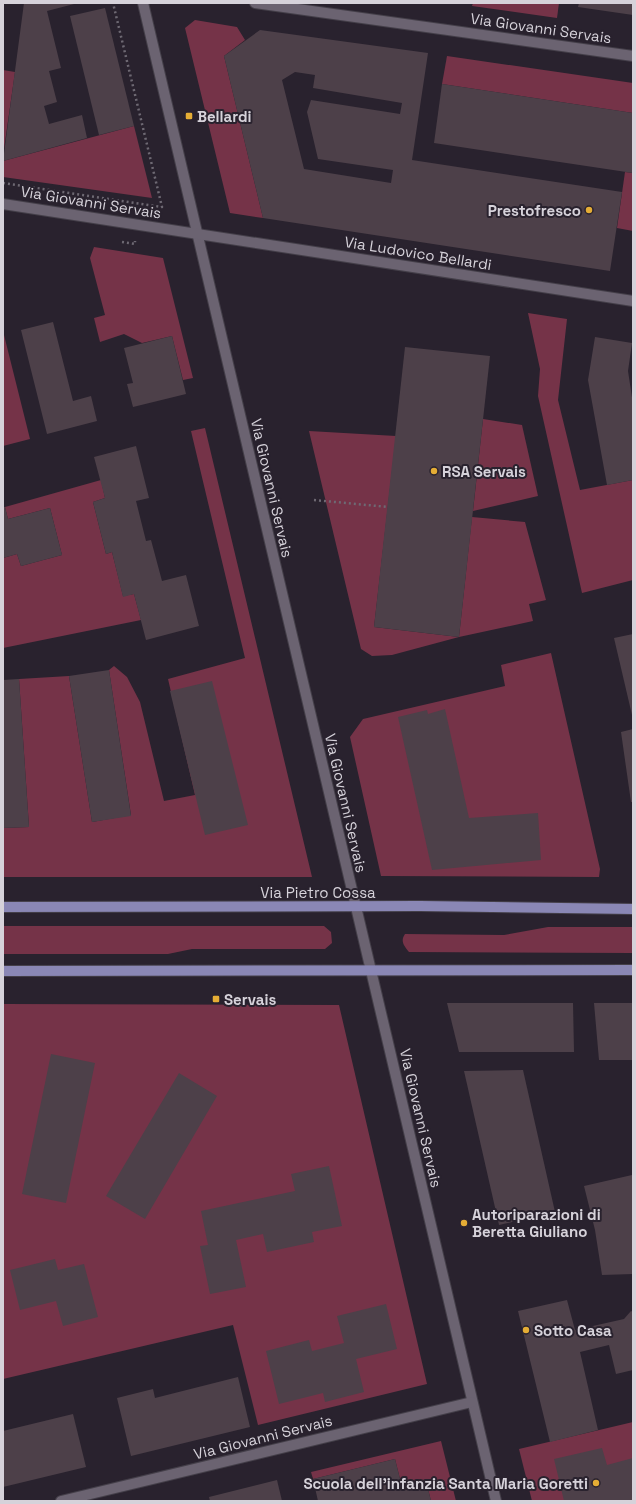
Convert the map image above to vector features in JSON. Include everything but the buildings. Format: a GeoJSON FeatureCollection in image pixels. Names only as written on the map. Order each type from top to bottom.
{"type":"FeatureCollection","features":[{"type":"Feature","properties":{"kind":"main road","name":"Via Pietro Cossa"},"geometry":{"type":"LineString","coordinates":[[3,907],[355,908],[420,906],[633,909]]}},
{"type":"Feature","properties":{"kind":"main road"},"geometry":{"type":"LineString","coordinates":[[3,971],[633,970]]}},
{"type":"Feature","properties":{"kind":"street","name":"Via Giovanni Servais"},"geometry":{"type":"LineString","coordinates":[[143,3],[355,908],[496,1501]]}},
{"type":"Feature","properties":{"kind":"street","name":"Via Giovanni Servais"},"geometry":{"type":"LineString","coordinates":[[256,3],[633,56]]}},
{"type":"Feature","properties":{"kind":"street","name":"Via Giovanni Servais"},"geometry":{"type":"LineString","coordinates":[[3,204],[198,234]]}},
{"type":"Feature","properties":{"kind":"street","name":"Via Ludovico Bellardi"},"geometry":{"type":"LineString","coordinates":[[198,234],[633,301]]}},
{"type":"Feature","properties":{"kind":"street","name":"Via Giovanni Servais"},"geometry":{"type":"LineString","coordinates":[[61,1501],[472,1402]]}},
{"type":"Feature","properties":{"kind":"path"},"geometry":{"type":"LineString","coordinates":[[3,183],[162,207],[113,3]]}},
{"type":"Feature","properties":{"kind":"path"},"geometry":{"type":"LineString","coordinates":[[314,500],[388,507]]}},
{"type":"Feature","properties":{"kind":"shaded area"},"geometry":{"type":"Polygon","coordinates":[[[473,3],[559,3],[557,18],[472,6],[473,3]]]}},
{"type":"Feature","properties":{"kind":"shaded area"},"geometry":{"type":"Polygon","coordinates":[[[195,20],[237,27],[245,40],[224,56],[263,218],[230,213],[185,28],[195,20]]]}},
{"type":"Feature","properties":{"kind":"shaded area"},"geometry":{"type":"Polygon","coordinates":[[[447,56],[633,83],[633,113],[442,84],[447,56]]]}},
{"type":"Feature","properties":{"kind":"shaded area"},"geometry":{"type":"Polygon","coordinates":[[[3,70],[15,72],[3,156],[3,70]]]}},
{"type":"Feature","properties":{"kind":"shaded area"},"geometry":{"type":"Polygon","coordinates":[[[134,126],[152,198],[3,177],[3,161],[134,126]]]}},
{"type":"Feature","properties":{"kind":"shaded area"},"geometry":{"type":"Polygon","coordinates":[[[625,172],[633,173],[633,231],[617,228],[625,172]]]}},
{"type":"Feature","properties":{"kind":"shaded area"},"geometry":{"type":"Polygon","coordinates":[[[94,247],[163,258],[193,378],[183,380],[172,336],[142,343],[124,334],[100,342],[94,318],[105,315],[90,258],[94,247]]]}},
{"type":"Feature","properties":{"kind":"shaded area"},"geometry":{"type":"Polygon","coordinates":[[[528,313],[567,319],[558,400],[580,490],[633,480],[633,580],[582,593],[538,396],[540,369],[528,313]]]}},
{"type":"Feature","properties":{"kind":"shaded area"},"geometry":{"type":"Polygon","coordinates":[[[3,331],[30,439],[3,446],[3,331]]]}},
{"type":"Feature","properties":{"kind":"shaded area"},"geometry":{"type":"Polygon","coordinates":[[[483,419],[522,425],[538,496],[473,511],[483,419]]]}},
{"type":"Feature","properties":{"kind":"shaded area"},"geometry":{"type":"Polygon","coordinates":[[[205,428],[312,877],[3,877],[3,828],[29,827],[19,679],[69,676],[92,822],[131,815],[109,670],[114,666],[127,677],[140,702],[164,801],[195,795],[168,679],[245,658],[191,431],[205,428]]]}},
{"type":"Feature","properties":{"kind":"shaded area"},"geometry":{"type":"Polygon","coordinates":[[[309,431],[396,436],[374,627],[459,637],[392,655],[372,656],[361,649],[309,431]]]}},
{"type":"Feature","properties":{"kind":"shaded area"},"geometry":{"type":"Polygon","coordinates":[[[101,480],[105,498],[93,502],[106,554],[112,552],[123,596],[134,594],[141,620],[3,648],[3,558],[17,554],[21,566],[62,555],[50,508],[8,519],[5,507],[101,480]]]}},
{"type":"Feature","properties":{"kind":"shaded area"},"geometry":{"type":"Polygon","coordinates":[[[472,517],[525,522],[546,600],[529,604],[533,621],[459,637],[472,517]]]}},
{"type":"Feature","properties":{"kind":"shaded area"},"geometry":{"type":"Polygon","coordinates":[[[551,653],[600,869],[599,877],[381,876],[350,737],[363,719],[505,686],[501,665],[551,653]]]}},
{"type":"Feature","properties":{"kind":"shaded area"},"geometry":{"type":"Polygon","coordinates":[[[3,926],[324,926],[331,932],[332,943],[325,949],[192,949],[168,954],[3,954],[3,926]]]}},
{"type":"Feature","properties":{"kind":"shaded area"},"geometry":{"type":"Polygon","coordinates":[[[548,927],[633,927],[633,953],[409,952],[404,946],[403,941],[405,934],[504,935],[548,927]]]}},
{"type":"Feature","properties":{"kind":"shaded area"},"geometry":{"type":"Polygon","coordinates":[[[3,1004],[339,1005],[427,1384],[258,1425],[233,1325],[3,1379],[3,1004]]]}},
{"type":"Feature","properties":{"kind":"shaded area"},"geometry":{"type":"Polygon","coordinates":[[[633,1422],[633,1501],[532,1501],[519,1449],[633,1422]]]}},
{"type":"Feature","properties":{"kind":"shaded area"},"geometry":{"type":"Polygon","coordinates":[[[441,1441],[456,1501],[431,1501],[426,1481],[402,1487],[395,1459],[313,1479],[311,1472],[441,1441]]]}},
{"type":"Feature","properties":{"kind":"place","name":"Bellardi"},"geometry":{"type":"Point","coordinates":[189,116]}},
{"type":"Feature","properties":{"kind":"place","name":"Prestofresco"},"geometry":{"type":"Point","coordinates":[589,210]}},
{"type":"Feature","properties":{"kind":"place","name":"RSA Servais"},"geometry":{"type":"Point","coordinates":[434,471]}},
{"type":"Feature","properties":{"kind":"place","name":"Servais"},"geometry":{"type":"Point","coordinates":[216,999]}},
{"type":"Feature","properties":{"kind":"place","name":"Autoriparazioni di Beretta Giuliano"},"geometry":{"type":"Point","coordinates":[464,1223]}},
{"type":"Feature","properties":{"kind":"place","name":"Sotto Casa"},"geometry":{"type":"Point","coordinates":[526,1330]}},
{"type":"Feature","properties":{"kind":"place","name":"Scuola dell'infanzia Santa Maria Goretti"},"geometry":{"type":"Point","coordinates":[596,1483]}}]}
